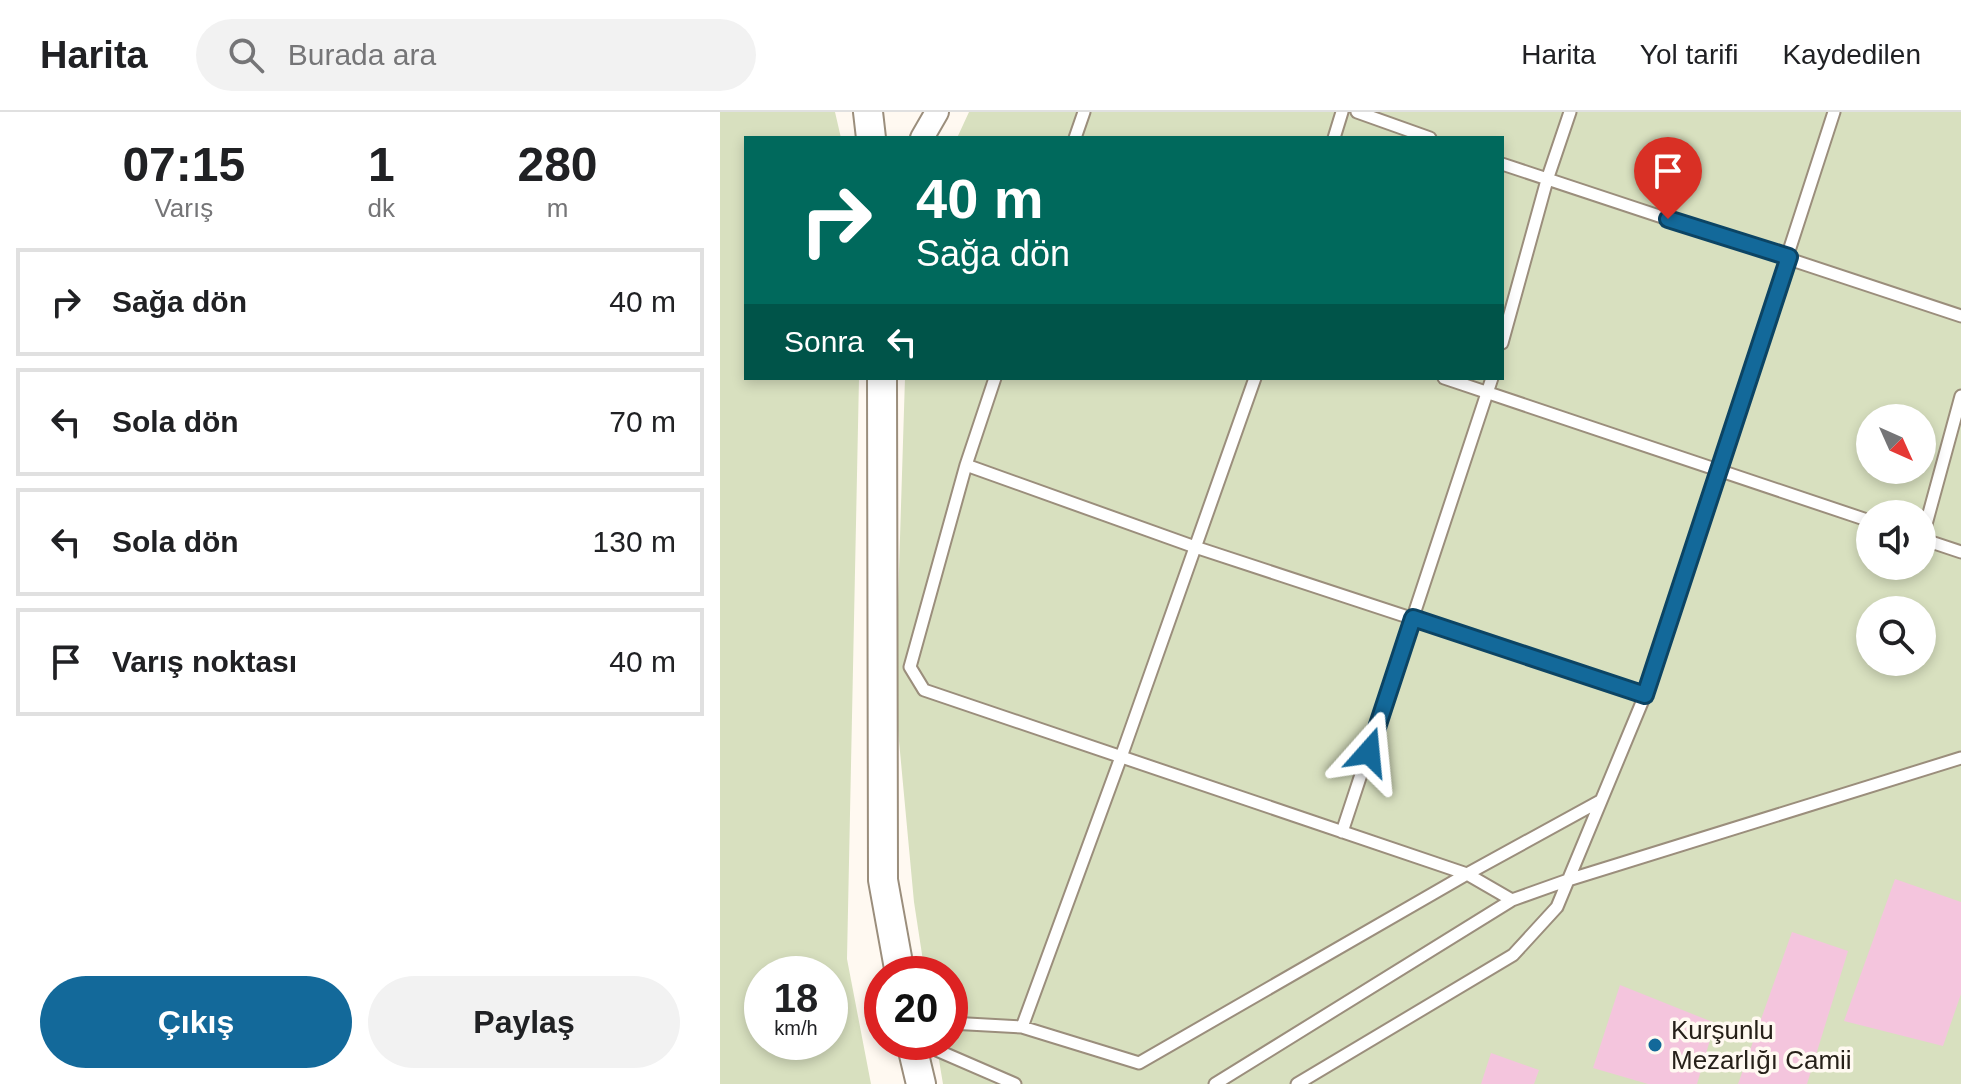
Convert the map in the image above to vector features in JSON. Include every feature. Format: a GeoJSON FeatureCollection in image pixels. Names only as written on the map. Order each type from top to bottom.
{"type":"FeatureCollection","features":[{"type":"Feature","properties":{"kind":"street"},"geometry":{"type":"LineString","coordinates":[[868,112],[871,136]]}},
{"type":"Feature","properties":{"kind":"street"},"geometry":{"type":"LineString","coordinates":[[923,136],[937,112]]}},
{"type":"Feature","properties":{"kind":"street"},"geometry":{"type":"LineString","coordinates":[[882,380],[883,880],[897,956]]}},
{"type":"Feature","properties":{"kind":"street"},"geometry":{"type":"LineString","coordinates":[[915,1060],[921,1084]]}},
{"type":"Feature","properties":{"kind":"lane"},"geometry":{"type":"LineString","coordinates":[[1076,136],[1084,112]]}},
{"type":"Feature","properties":{"kind":"lane"},"geometry":{"type":"LineString","coordinates":[[1335,136],[1342,112]]}},
{"type":"Feature","properties":{"kind":"lane"},"geometry":{"type":"LineString","coordinates":[[1357,112],[1424,136]]}},
{"type":"Feature","properties":{"kind":"lane"},"geometry":{"type":"LineString","coordinates":[[1504,336],[1547,180],[1570,112]]}},
{"type":"Feature","properties":{"kind":"lane"},"geometry":{"type":"LineString","coordinates":[[1297,1084],[1513,955],[1557,907],[1645,695],[1834,112]]}},
{"type":"Feature","properties":{"kind":"lane"},"geometry":{"type":"LineString","coordinates":[[1504,165],[1961,316]]}},
{"type":"Feature","properties":{"kind":"lane"},"geometry":{"type":"LineString","coordinates":[[994,380],[966,465],[910,667],[924,690],[1467,874],[1512,900]]}},
{"type":"Feature","properties":{"kind":"lane"},"geometry":{"type":"LineString","coordinates":[[1022,1027],[1254,380]]}},
{"type":"Feature","properties":{"kind":"lane"},"geometry":{"type":"LineString","coordinates":[[1450,380],[1856,516]]}},
{"type":"Feature","properties":{"kind":"lane"},"geometry":{"type":"LineString","coordinates":[[1342,832],[1491,380]]}},
{"type":"Feature","properties":{"kind":"lane"},"geometry":{"type":"LineString","coordinates":[[1933,500],[1961,396]]}},
{"type":"Feature","properties":{"kind":"lane"},"geometry":{"type":"LineString","coordinates":[[966,465],[1195,547],[1645,695]]}},
{"type":"Feature","properties":{"kind":"lane"},"geometry":{"type":"LineString","coordinates":[[1936,544],[1961,552]]}},
{"type":"Feature","properties":{"kind":"lane"},"geometry":{"type":"LineString","coordinates":[[1215,1084],[1512,900],[1961,758]]}},
{"type":"Feature","properties":{"kind":"lane"},"geometry":{"type":"LineString","coordinates":[[968,1024],[1022,1027],[1139,1063],[1467,874],[1601,801]]}},
{"type":"Feature","properties":{"kind":"lane"},"geometry":{"type":"LineString","coordinates":[[960,1060],[1015,1084]]}},
{"type":"Feature","properties":{"kind":"green space"},"geometry":{"type":"Polygon","coordinates":[[[720,112],[835,112],[841,136],[744,136],[744,380],[859,380],[847,956],[744,956],[744,1060],[848,1060],[848,964],[871,1084],[720,1084],[720,112]]]}},
{"type":"Feature","properties":{"kind":"green space"},"geometry":{"type":"Polygon","coordinates":[[[969,112],[1961,112],[1961,1084],[943,1084],[939,1060],[968,1060],[968,956],[922,956],[914,902],[895,698],[905,380],[1504,380],[1504,136],[958,136],[969,112]]]}},
{"type":"Feature","properties":{"kind":"building"},"geometry":{"type":"Polygon","coordinates":[[[1895,879],[1961,902],[1961,994],[1943,1046],[1844,1021],[1895,879]]]}},
{"type":"Feature","properties":{"kind":"building"},"geometry":{"type":"Polygon","coordinates":[[[1792,932],[1848,951],[1807,1084],[1738,1084],[1792,932]]]}},
{"type":"Feature","properties":{"kind":"building","name":"Kurşunlu Mezarlığı Camii"},"geometry":{"type":"Polygon","coordinates":[[[1620,985],[1715,1023],[1697,1084],[1648,1084],[1593,1068],[1620,985]]]}},
{"type":"Feature","properties":{"kind":"building"},"geometry":{"type":"Polygon","coordinates":[[[1491,1053],[1539,1070],[1534,1084],[1481,1084],[1491,1053]]]}},
{"type":"Feature","properties":{"kind":"place","name":"Kurşunlu Mezarlığı Camii"},"geometry":{"type":"Point","coordinates":[1655,1045]}},
{"type":"Feature","properties":{"kind":"route"},"geometry":{"type":"LineString","coordinates":[[1369,752],[1413,618],[1645,695],[1789,257],[1668,219]]}}]}
